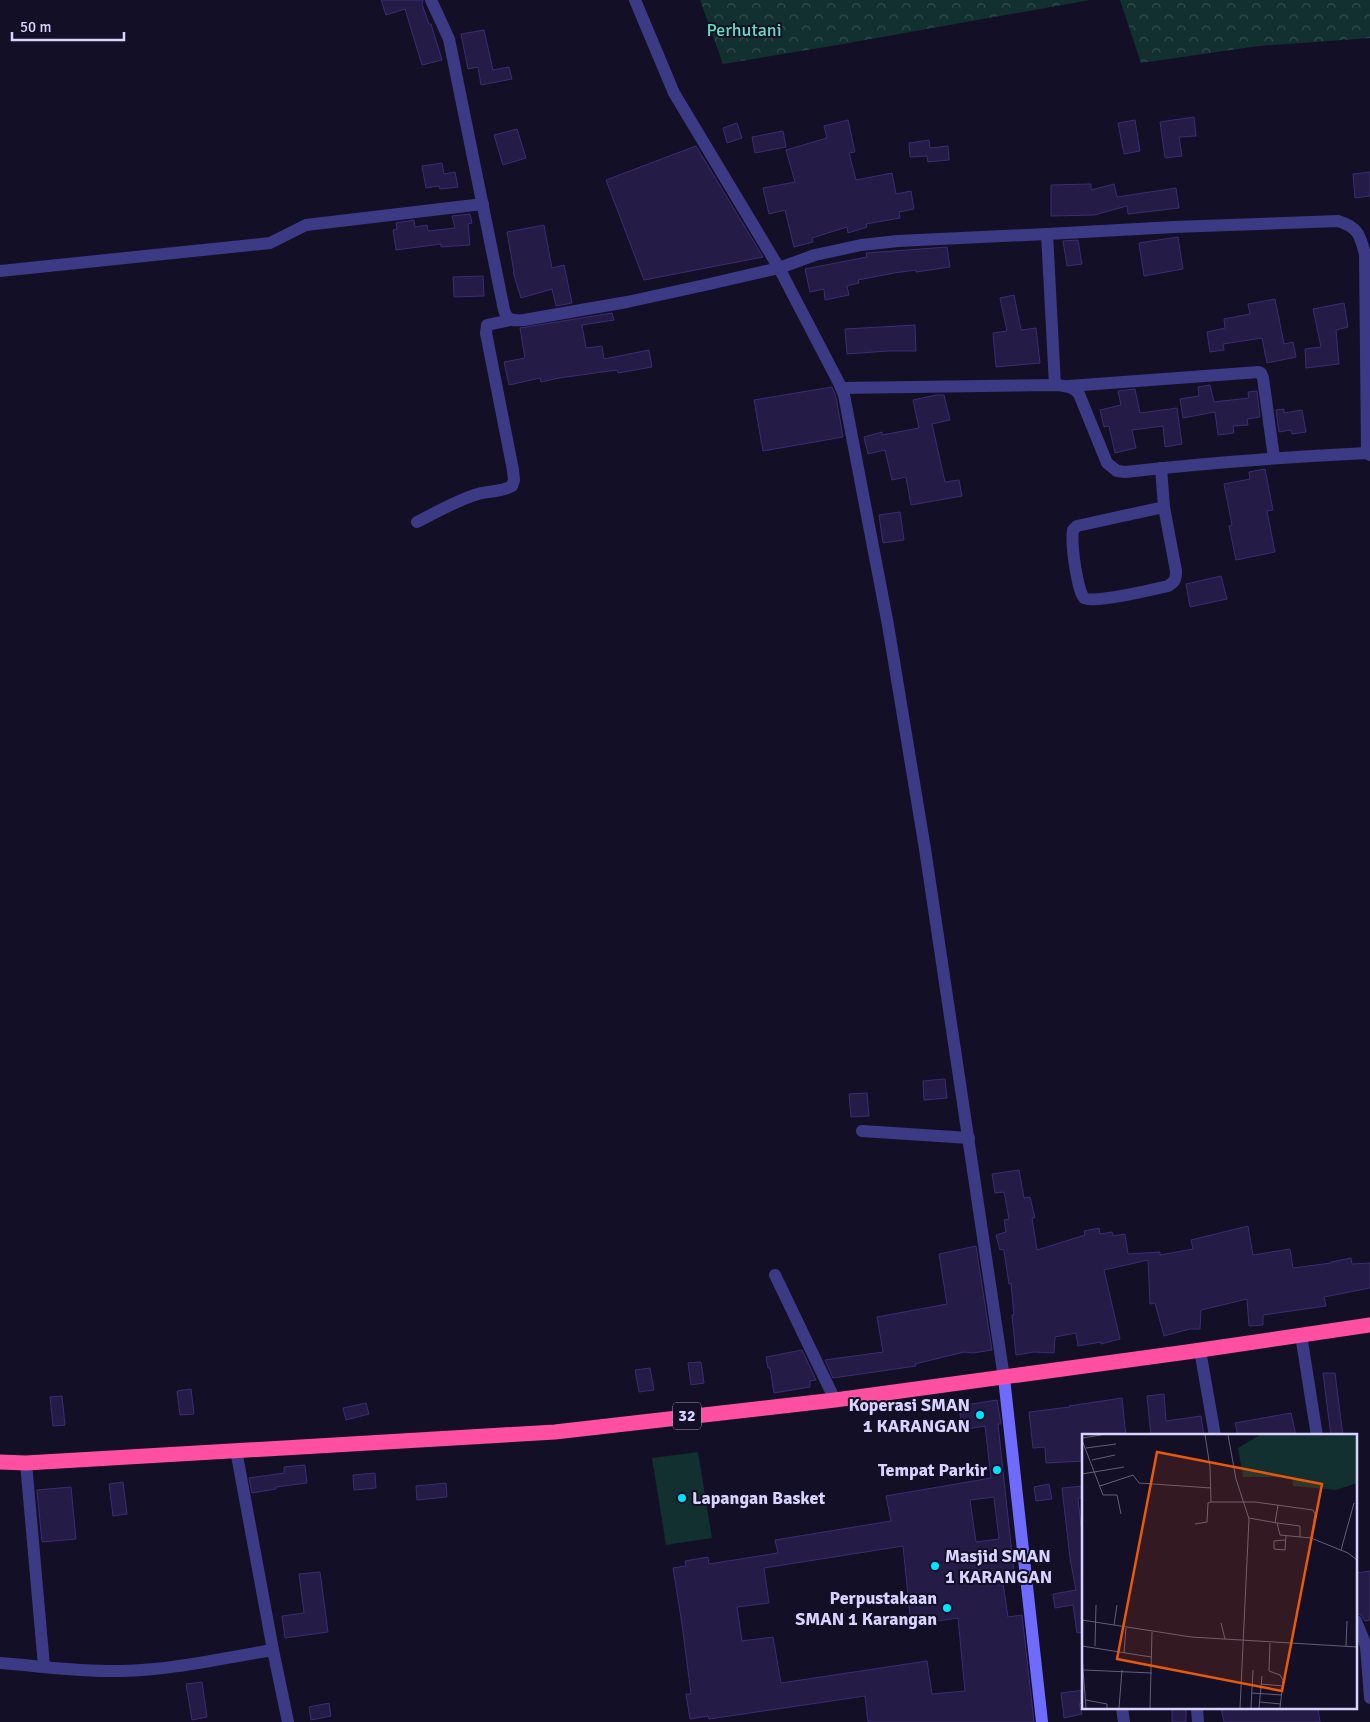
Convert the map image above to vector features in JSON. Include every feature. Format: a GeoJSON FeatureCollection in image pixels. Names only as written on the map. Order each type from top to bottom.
{"type":"FeatureCollection","features":[{"type":"Feature","properties":{"kind":"highway","name":"32"},"geometry":{"type":"LineString","coordinates":[[0,1462],[26,1463],[555,1432],[834,1400],[1004,1378],[1370,1325]]}},
{"type":"Feature","properties":{"kind":"street"},"geometry":{"type":"LineString","coordinates":[[431,0],[449,39],[505,317],[510,320]]}},
{"type":"Feature","properties":{"kind":"street"},"geometry":{"type":"LineString","coordinates":[[635,0],[674,93],[779,268],[842,388],[894,660],[969,1138],[1004,1378],[1042,1722]]}},
{"type":"Feature","properties":{"kind":"street"},"geometry":{"type":"LineString","coordinates":[[0,272],[270,242],[306,225],[483,204]]}},
{"type":"Feature","properties":{"kind":"street"},"geometry":{"type":"LineString","coordinates":[[418,522],[448,506],[477,494],[505,490],[512,486],[514,480],[513,470],[486,332],[487,326],[510,320],[524,320],[627,302],[779,268],[815,255],[861,245],[898,241],[1184,226],[1338,221],[1347,224],[1357,231],[1365,254],[1368,326],[1369,454],[1274,458],[1125,472],[1117,471],[1111,468],[1104,457],[1079,394],[1069,386]]}},
{"type":"Feature","properties":{"kind":"street"},"geometry":{"type":"LineString","coordinates":[[1047,234],[1055,385]]}},
{"type":"Feature","properties":{"kind":"street"},"geometry":{"type":"LineString","coordinates":[[842,388],[1069,386],[1259,372],[1263,378],[1274,458]]}},
{"type":"Feature","properties":{"kind":"street"},"geometry":{"type":"LineString","coordinates":[[1161,468],[1164,507],[1176,579],[1168,586],[1101,599],[1089,600],[1083,597],[1072,548],[1073,530],[1077,526],[1164,507]]}},
{"type":"Feature","properties":{"kind":"street"},"geometry":{"type":"LineString","coordinates":[[862,1132],[969,1138]]}},
{"type":"Feature","properties":{"kind":"street"},"geometry":{"type":"LineString","coordinates":[[775,1275],[834,1400]]}},
{"type":"Feature","properties":{"kind":"street"},"geometry":{"type":"LineString","coordinates":[[1301,1335],[1317,1434]]}},
{"type":"Feature","properties":{"kind":"street"},"geometry":{"type":"LineString","coordinates":[[1200,1350],[1215,1434]]}},
{"type":"Feature","properties":{"kind":"street"},"geometry":{"type":"LineString","coordinates":[[236,1450],[272,1650],[288,1722]]}},
{"type":"Feature","properties":{"kind":"street"},"geometry":{"type":"LineString","coordinates":[[26,1463],[44,1666]]}},
{"type":"Feature","properties":{"kind":"street"},"geometry":{"type":"LineString","coordinates":[[1358,1626],[1366,1646],[1362,1681],[1370,1698]]}},
{"type":"Feature","properties":{"kind":"street"},"geometry":{"type":"LineString","coordinates":[[0,1662],[122,1671],[186,1665],[272,1650]]}},
{"type":"Feature","properties":{"kind":"green space","name":"Perhutani"},"geometry":{"type":"Polygon","coordinates":[[[700,0],[1090,0],[723,64],[700,0]]]}},
{"type":"Feature","properties":{"kind":"green space"},"geometry":{"type":"Polygon","coordinates":[[[1120,0],[1370,0],[1370,38],[1258,46],[1141,63],[1120,0]]]}},
{"type":"Feature","properties":{"kind":"green space","name":"Lapangan Basket"},"geometry":{"type":"Polygon","coordinates":[[[698,1452],[712,1538],[666,1545],[652,1458],[698,1452]]]}},
{"type":"Feature","properties":{"kind":"building"},"geometry":{"type":"Polygon","coordinates":[[[381,0],[423,0],[422,4],[429,24],[431,24],[442,60],[422,65],[405,9],[386,15],[381,0]]]}},
{"type":"Feature","properties":{"kind":"building"},"geometry":{"type":"Polygon","coordinates":[[[484,30],[493,70],[509,67],[512,79],[481,85],[478,67],[468,69],[461,34],[484,30]]]}},
{"type":"Feature","properties":{"kind":"building"},"geometry":{"type":"Polygon","coordinates":[[[1194,117],[1196,136],[1179,137],[1182,156],[1165,158],[1160,122],[1194,117]]]}},
{"type":"Feature","properties":{"kind":"building"},"geometry":{"type":"Polygon","coordinates":[[[848,120],[855,152],[849,153],[856,180],[892,173],[896,194],[911,191],[914,209],[899,212],[900,218],[866,224],[867,227],[848,233],[847,227],[812,238],[813,242],[794,247],[785,210],[769,214],[763,188],[795,182],[786,150],[827,138],[824,126],[848,120]]]}},
{"type":"Feature","properties":{"kind":"building"},"geometry":{"type":"Polygon","coordinates":[[[1135,120],[1140,151],[1124,154],[1118,123],[1135,120]]]}},
{"type":"Feature","properties":{"kind":"building"},"geometry":{"type":"Polygon","coordinates":[[[737,123],[742,138],[727,143],[723,128],[737,123]]]}},
{"type":"Feature","properties":{"kind":"building"},"geometry":{"type":"Polygon","coordinates":[[[517,129],[526,158],[503,165],[494,135],[517,129]]]}},
{"type":"Feature","properties":{"kind":"building"},"geometry":{"type":"Polygon","coordinates":[[[783,131],[786,147],[755,153],[752,137],[783,131]]]}},
{"type":"Feature","properties":{"kind":"building"},"geometry":{"type":"Polygon","coordinates":[[[929,140],[930,148],[948,146],[949,160],[928,162],[927,156],[910,157],[909,143],[929,140]]]}},
{"type":"Feature","properties":{"kind":"building"},"geometry":{"type":"Polygon","coordinates":[[[696,146],[763,257],[644,280],[606,180],[696,146]]]}},
{"type":"Feature","properties":{"kind":"building"},"geometry":{"type":"Polygon","coordinates":[[[442,163],[444,174],[455,172],[458,187],[440,189],[439,186],[426,188],[422,166],[442,163]]]}},
{"type":"Feature","properties":{"kind":"building"},"geometry":{"type":"Polygon","coordinates":[[[1370,172],[1370,196],[1355,198],[1353,174],[1370,172]]]}},
{"type":"Feature","properties":{"kind":"building"},"geometry":{"type":"Polygon","coordinates":[[[1091,184],[1091,190],[1114,184],[1117,197],[1176,188],[1179,208],[1128,214],[1127,206],[1094,215],[1051,216],[1051,185],[1091,184]]]}},
{"type":"Feature","properties":{"kind":"building"},"geometry":{"type":"Polygon","coordinates":[[[470,214],[472,223],[468,224],[470,245],[441,247],[441,244],[396,250],[393,230],[397,229],[396,223],[414,220],[415,227],[427,225],[428,231],[455,228],[452,216],[470,214]]]}},
{"type":"Feature","properties":{"kind":"building"},"geometry":{"type":"Polygon","coordinates":[[[544,225],[552,268],[564,265],[572,303],[556,306],[552,289],[521,298],[513,272],[507,232],[544,225]]]}},
{"type":"Feature","properties":{"kind":"building"},"geometry":{"type":"Polygon","coordinates":[[[1178,237],[1183,269],[1144,276],[1139,243],[1178,237]]]}},
{"type":"Feature","properties":{"kind":"building"},"geometry":{"type":"Polygon","coordinates":[[[1078,240],[1082,264],[1067,266],[1063,241],[1078,240]]]}},
{"type":"Feature","properties":{"kind":"building"},"geometry":{"type":"Polygon","coordinates":[[[947,247],[950,267],[894,273],[858,280],[859,283],[847,286],[849,295],[825,300],[824,289],[810,292],[805,269],[867,257],[866,253],[947,247]]]}},
{"type":"Feature","properties":{"kind":"building"},"geometry":{"type":"Polygon","coordinates":[[[483,276],[484,296],[454,297],[453,277],[483,276]]]}},
{"type":"Feature","properties":{"kind":"building"},"geometry":{"type":"Polygon","coordinates":[[[1014,295],[1021,330],[1036,328],[1040,363],[996,367],[993,333],[1007,331],[1000,298],[1014,295]]]}},
{"type":"Feature","properties":{"kind":"building"},"geometry":{"type":"Polygon","coordinates":[[[1275,299],[1284,344],[1293,342],[1296,357],[1267,363],[1262,338],[1223,344],[1224,350],[1210,352],[1207,332],[1225,328],[1224,319],[1250,314],[1248,304],[1275,299]]]}},
{"type":"Feature","properties":{"kind":"building"},"geometry":{"type":"Polygon","coordinates":[[[1344,303],[1348,327],[1336,330],[1339,364],[1306,368],[1305,349],[1321,347],[1313,309],[1344,303]]]}},
{"type":"Feature","properties":{"kind":"building"},"geometry":{"type":"Polygon","coordinates":[[[612,313],[614,320],[582,325],[586,348],[602,346],[604,359],[649,350],[652,367],[618,373],[617,370],[541,382],[540,378],[509,385],[504,362],[525,358],[520,328],[612,313]]]}},
{"type":"Feature","properties":{"kind":"building"},"geometry":{"type":"Polygon","coordinates":[[[915,325],[916,351],[847,354],[845,329],[915,325]]]}},
{"type":"Feature","properties":{"kind":"building"},"geometry":{"type":"Polygon","coordinates":[[[1210,385],[1214,402],[1249,398],[1248,392],[1257,391],[1260,417],[1247,419],[1248,425],[1233,426],[1234,433],[1218,435],[1215,412],[1183,418],[1180,399],[1199,396],[1198,387],[1210,385]]]}},
{"type":"Feature","properties":{"kind":"building"},"geometry":{"type":"Polygon","coordinates":[[[832,387],[836,397],[843,437],[763,451],[754,400],[832,387]]]}},
{"type":"Feature","properties":{"kind":"building"},"geometry":{"type":"Polygon","coordinates":[[[1135,389],[1140,413],[1177,408],[1182,444],[1165,447],[1163,426],[1132,430],[1136,448],[1115,453],[1109,426],[1104,427],[1100,410],[1121,405],[1118,391],[1135,389]]]}},
{"type":"Feature","properties":{"kind":"building"},"geometry":{"type":"Polygon","coordinates":[[[944,395],[950,420],[932,424],[945,482],[959,480],[962,496],[911,505],[906,477],[892,480],[885,450],[868,454],[864,437],[882,432],[882,435],[919,428],[913,400],[944,395]]]}},
{"type":"Feature","properties":{"kind":"building"},"geometry":{"type":"Polygon","coordinates":[[[1284,409],[1284,413],[1302,410],[1306,432],[1292,434],[1291,430],[1279,432],[1276,410],[1284,409]]]}},
{"type":"Feature","properties":{"kind":"building"},"geometry":{"type":"Polygon","coordinates":[[[1265,469],[1273,510],[1267,511],[1275,552],[1236,560],[1229,526],[1232,525],[1224,484],[1250,479],[1249,472],[1265,469]]]}},
{"type":"Feature","properties":{"kind":"building"},"geometry":{"type":"Polygon","coordinates":[[[900,512],[904,540],[883,543],[879,515],[900,512]]]}},
{"type":"Feature","properties":{"kind":"building"},"geometry":{"type":"Polygon","coordinates":[[[1221,576],[1227,599],[1190,607],[1186,584],[1221,576]]]}},
{"type":"Feature","properties":{"kind":"building"},"geometry":{"type":"Polygon","coordinates":[[[945,1079],[947,1098],[924,1100],[923,1081],[945,1079]]]}},
{"type":"Feature","properties":{"kind":"building"},"geometry":{"type":"Polygon","coordinates":[[[867,1093],[869,1116],[851,1117],[849,1094],[867,1093]]]}},
{"type":"Feature","properties":{"kind":"building"},"geometry":{"type":"Polygon","coordinates":[[[1019,1170],[1024,1198],[1030,1197],[1035,1218],[1032,1218],[1037,1250],[1085,1235],[1084,1231],[1099,1228],[1100,1234],[1112,1232],[1113,1236],[1125,1234],[1128,1254],[1160,1252],[1160,1255],[1193,1249],[1191,1240],[1248,1226],[1253,1255],[1290,1249],[1293,1268],[1331,1263],[1351,1258],[1352,1264],[1370,1263],[1370,1288],[1324,1297],[1326,1306],[1263,1315],[1263,1325],[1249,1326],[1247,1299],[1201,1310],[1200,1329],[1190,1329],[1164,1336],[1155,1303],[1150,1304],[1148,1260],[1104,1270],[1120,1339],[1101,1344],[1101,1342],[1078,1346],[1076,1333],[1055,1337],[1054,1353],[1034,1352],[1016,1355],[1011,1283],[1009,1284],[1004,1251],[1003,1249],[1000,1250],[996,1235],[1006,1232],[1004,1220],[1009,1219],[1004,1192],[995,1193],[992,1174],[1019,1170]]]}},
{"type":"Feature","properties":{"kind":"building"},"geometry":{"type":"Polygon","coordinates":[[[976,1246],[992,1350],[973,1353],[964,1352],[915,1364],[916,1366],[833,1378],[825,1360],[883,1352],[877,1317],[947,1304],[939,1254],[976,1246]]]}},
{"type":"Feature","properties":{"kind":"building"},"geometry":{"type":"Polygon","coordinates":[[[802,1350],[816,1380],[810,1381],[810,1387],[774,1393],[770,1368],[768,1368],[766,1357],[802,1350]]]}},
{"type":"Feature","properties":{"kind":"building"},"geometry":{"type":"Polygon","coordinates":[[[701,1362],[704,1383],[691,1385],[688,1363],[701,1362]]]}},
{"type":"Feature","properties":{"kind":"building"},"geometry":{"type":"Polygon","coordinates":[[[650,1368],[654,1390],[639,1392],[635,1370],[650,1368]]]}},
{"type":"Feature","properties":{"kind":"building"},"geometry":{"type":"Polygon","coordinates":[[[1323,1373],[1335,1373],[1343,1434],[1331,1434],[1323,1373]]]}},
{"type":"Feature","properties":{"kind":"building"},"geometry":{"type":"Polygon","coordinates":[[[191,1389],[194,1414],[180,1415],[177,1391],[191,1389]]]}},
{"type":"Feature","properties":{"kind":"building"},"geometry":{"type":"Polygon","coordinates":[[[1164,1394],[1166,1421],[1201,1416],[1204,1434],[1151,1434],[1147,1396],[1164,1394]]]}},
{"type":"Feature","properties":{"kind":"building"},"geometry":{"type":"Polygon","coordinates":[[[62,1396],[65,1425],[53,1426],[50,1397],[62,1396]]]}},
{"type":"Feature","properties":{"kind":"building"},"geometry":{"type":"Polygon","coordinates":[[[1122,1398],[1126,1434],[1082,1434],[1082,1461],[1046,1463],[1045,1447],[1033,1448],[1029,1412],[1122,1398]]]}},
{"type":"Feature","properties":{"kind":"building"},"geometry":{"type":"Polygon","coordinates":[[[997,1400],[1001,1424],[998,1424],[1015,1582],[1003,1583],[1008,1617],[1022,1615],[1034,1722],[868,1722],[865,1696],[709,1719],[708,1716],[690,1719],[686,1694],[691,1694],[673,1568],[686,1566],[685,1561],[708,1557],[709,1564],[778,1553],[775,1540],[891,1521],[886,1496],[991,1478],[985,1426],[962,1430],[959,1406],[997,1400]],[[994,1497],[970,1500],[976,1542],[999,1539],[994,1497]],[[903,1546],[764,1568],[769,1603],[737,1607],[742,1641],[773,1637],[781,1683],[927,1661],[932,1694],[965,1691],[958,1618],[911,1625],[903,1546]]]}},
{"type":"Feature","properties":{"kind":"building"},"geometry":{"type":"Polygon","coordinates":[[[366,1403],[369,1414],[346,1420],[343,1408],[366,1403]]]}},
{"type":"Feature","properties":{"kind":"building"},"geometry":{"type":"Polygon","coordinates":[[[1291,1413],[1296,1434],[1238,1434],[1235,1423],[1291,1413]]]}},
{"type":"Feature","properties":{"kind":"building"},"geometry":{"type":"Polygon","coordinates":[[[305,1465],[307,1483],[276,1487],[276,1489],[252,1493],[249,1478],[284,1473],[284,1467],[305,1465]]]}},
{"type":"Feature","properties":{"kind":"building"},"geometry":{"type":"Polygon","coordinates":[[[375,1473],[376,1488],[354,1490],[353,1475],[375,1473]]]}},
{"type":"Feature","properties":{"kind":"building"},"geometry":{"type":"Polygon","coordinates":[[[123,1482],[127,1514],[113,1516],[109,1484],[123,1482]]]}},
{"type":"Feature","properties":{"kind":"building"},"geometry":{"type":"Polygon","coordinates":[[[446,1483],[447,1497],[417,1500],[416,1486],[446,1483]]]}},
{"type":"Feature","properties":{"kind":"building"},"geometry":{"type":"Polygon","coordinates":[[[1049,1484],[1052,1499],[1036,1501],[1034,1487],[1049,1484]]]}},
{"type":"Feature","properties":{"kind":"building"},"geometry":{"type":"Polygon","coordinates":[[[1082,1486],[1082,1498],[1078,1498],[1082,1527],[1082,1632],[1077,1633],[1073,1605],[1055,1608],[1053,1594],[1076,1590],[1070,1558],[1062,1488],[1082,1486]]]}},
{"type":"Feature","properties":{"kind":"building"},"geometry":{"type":"Polygon","coordinates":[[[71,1487],[76,1539],[42,1542],[37,1490],[71,1487]]]}},
{"type":"Feature","properties":{"kind":"building"},"geometry":{"type":"Polygon","coordinates":[[[1370,1571],[1370,1620],[1365,1621],[1358,1614],[1358,1573],[1370,1571]]]}},
{"type":"Feature","properties":{"kind":"building"},"geometry":{"type":"Polygon","coordinates":[[[320,1572],[328,1632],[285,1638],[282,1616],[304,1613],[299,1574],[320,1572]]]}},
{"type":"Feature","properties":{"kind":"building"},"geometry":{"type":"Polygon","coordinates":[[[202,1682],[207,1717],[192,1720],[186,1684],[202,1682]]]}},
{"type":"Feature","properties":{"kind":"building"},"geometry":{"type":"Polygon","coordinates":[[[1082,1690],[1082,1703],[1079,1704],[1082,1714],[1064,1718],[1061,1693],[1082,1690]]]}},
{"type":"Feature","properties":{"kind":"building"},"geometry":{"type":"Polygon","coordinates":[[[329,1703],[331,1716],[311,1720],[309,1707],[329,1703]]]}},
{"type":"Feature","properties":{"kind":"building"},"geometry":{"type":"Polygon","coordinates":[[[1172,1710],[1186,1710],[1186,1722],[1172,1722],[1172,1710]]]}},
{"type":"Feature","properties":{"kind":"building"},"geometry":{"type":"Polygon","coordinates":[[[1221,1710],[1318,1710],[1320,1722],[1224,1722],[1221,1710]]]}},
{"type":"Feature","properties":{"kind":"place","name":"Koperasi SMAN 1 KARANGAN"},"geometry":{"type":"Point","coordinates":[980,1415]}},
{"type":"Feature","properties":{"kind":"place","name":"Tempat Parkir"},"geometry":{"type":"Point","coordinates":[997,1470]}},
{"type":"Feature","properties":{"kind":"place","name":"Lapangan Basket"},"geometry":{"type":"Point","coordinates":[682,1498]}},
{"type":"Feature","properties":{"kind":"place","name":"Masjid SMAN 1 KARANGAN"},"geometry":{"type":"Point","coordinates":[935,1566]}},
{"type":"Feature","properties":{"kind":"place","name":"Perpustakaan SMAN 1 Karangan"},"geometry":{"type":"Point","coordinates":[947,1608]}}]}
